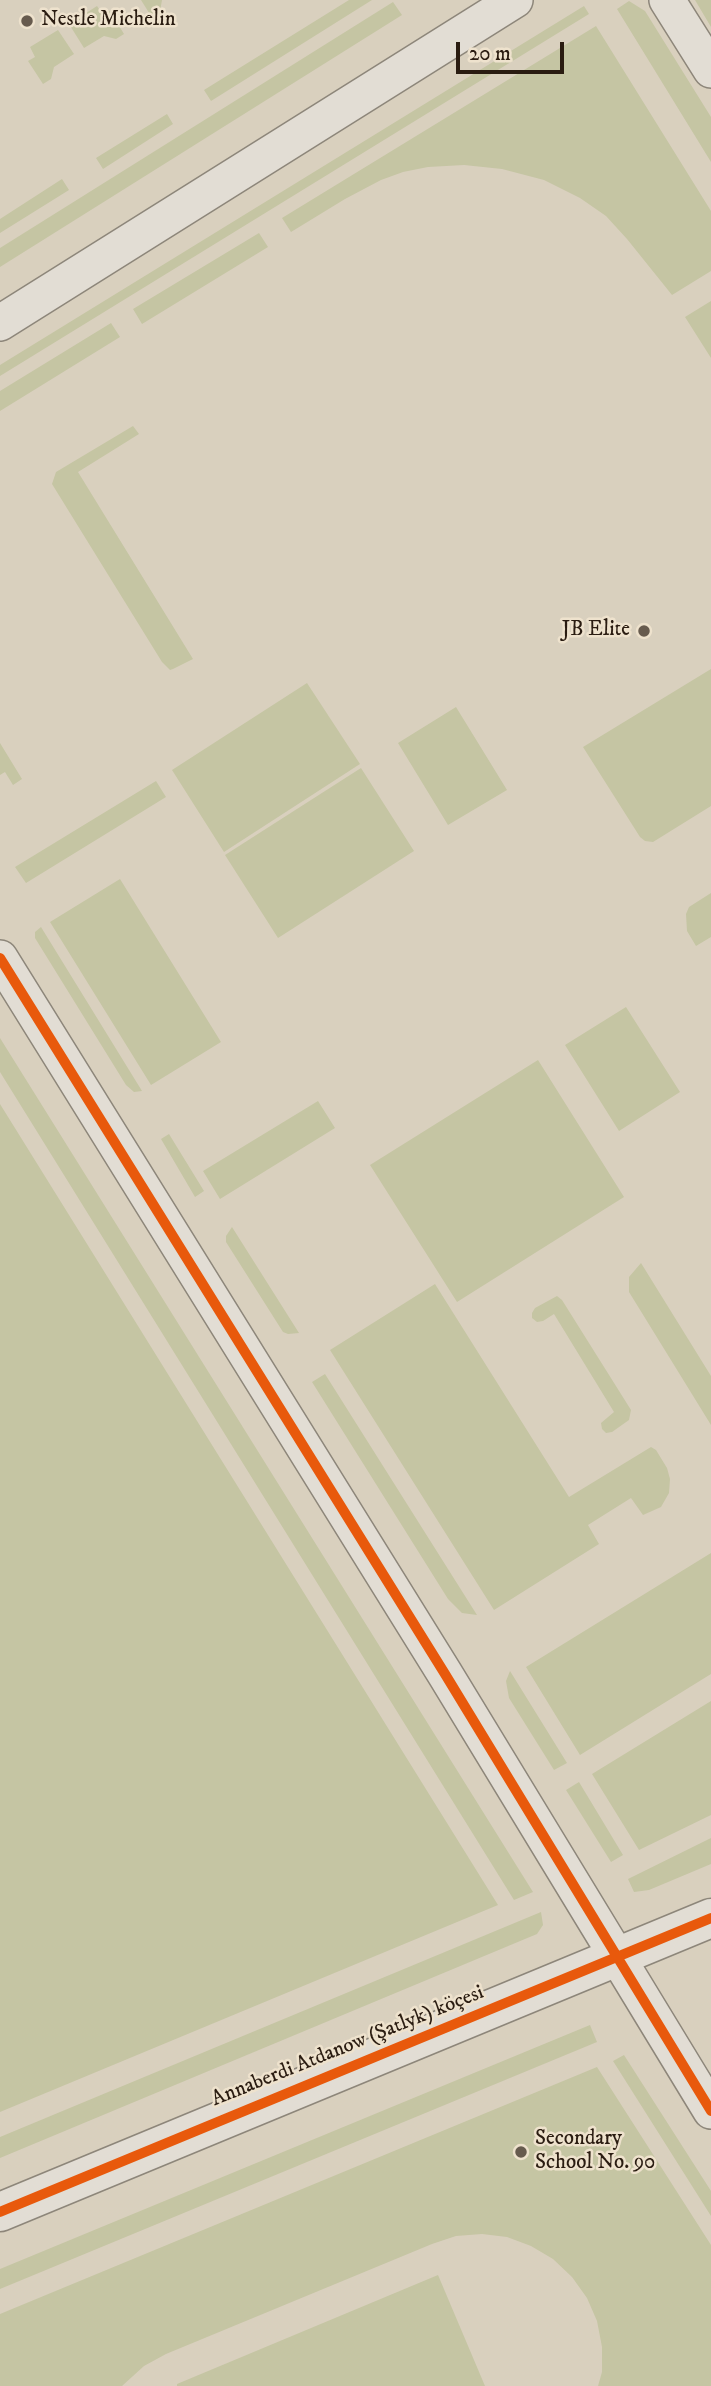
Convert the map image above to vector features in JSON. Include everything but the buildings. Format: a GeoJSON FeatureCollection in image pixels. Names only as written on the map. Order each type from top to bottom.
{"type":"FeatureCollection","features":[{"type":"Feature","properties":{"kind":"street"},"geometry":{"type":"LineString","coordinates":[[0,323],[515,0]]}},
{"type":"Feature","properties":{"kind":"street"},"geometry":{"type":"LineString","coordinates":[[667,0],[711,70]]}},
{"type":"Feature","properties":{"kind":"street"},"geometry":{"type":"LineString","coordinates":[[0,958],[445,1674],[711,2110]]}},
{"type":"Feature","properties":{"kind":"street","name":"Annaberdi Atdanow (Şatlyk) köçesi"},"geometry":{"type":"LineString","coordinates":[[0,2212],[711,1917]]}},
{"type":"Feature","properties":{"kind":"green space"},"geometry":{"type":"Polygon","coordinates":[[[141,0],[162,0],[160,11],[151,16],[141,0]]]}},
{"type":"Feature","properties":{"kind":"green space"},"geometry":{"type":"Polygon","coordinates":[[[349,0],[372,0],[211,101],[204,90],[349,0]]]}},
{"type":"Feature","properties":{"kind":"green space"},"geometry":{"type":"Polygon","coordinates":[[[695,0],[711,0],[711,27],[695,0]]]}},
{"type":"Feature","properties":{"kind":"green space"},"geometry":{"type":"Polygon","coordinates":[[[629,1],[645,11],[711,117],[711,162],[617,9],[629,1]]]}},
{"type":"Feature","properties":{"kind":"green space"},"geometry":{"type":"Polygon","coordinates":[[[393,2],[402,15],[0,267],[0,248],[393,2]]]}},
{"type":"Feature","properties":{"kind":"green space"},"geometry":{"type":"Polygon","coordinates":[[[97,6],[103,15],[110,11],[124,34],[116,39],[104,36],[84,48],[69,24],[97,6]]]}},
{"type":"Feature","properties":{"kind":"green space"},"geometry":{"type":"Polygon","coordinates":[[[584,6],[589,14],[0,376],[0,365],[584,6]]]}},
{"type":"Feature","properties":{"kind":"green space"},"geometry":{"type":"Polygon","coordinates":[[[596,26],[711,211],[711,271],[672,295],[606,216],[580,198],[544,180],[502,169],[464,165],[428,167],[381,180],[291,232],[282,218],[596,26]]]}},
{"type":"Feature","properties":{"kind":"green space"},"geometry":{"type":"Polygon","coordinates":[[[58,30],[74,54],[54,67],[51,79],[43,84],[28,61],[35,57],[30,47],[58,30]]]}},
{"type":"Feature","properties":{"kind":"green space"},"geometry":{"type":"Polygon","coordinates":[[[167,114],[173,124],[103,169],[96,158],[167,114]]]}},
{"type":"Feature","properties":{"kind":"green space"},"geometry":{"type":"Polygon","coordinates":[[[62,179],[69,190],[0,233],[0,219],[62,179]]]}},
{"type":"Feature","properties":{"kind":"green space"},"geometry":{"type":"Polygon","coordinates":[[[259,233],[268,247],[142,324],[133,309],[259,233]]]}},
{"type":"Feature","properties":{"kind":"green space"},"geometry":{"type":"Polygon","coordinates":[[[711,301],[711,358],[685,317],[711,301]]]}},
{"type":"Feature","properties":{"kind":"green space"},"geometry":{"type":"Polygon","coordinates":[[[111,323],[120,337],[0,411],[0,391],[111,323]]]}},
{"type":"Feature","properties":{"kind":"green space"},"geometry":{"type":"Polygon","coordinates":[[[133,426],[139,434],[78,472],[193,659],[170,670],[162,662],[52,484],[56,472],[133,426]]]}},
{"type":"Feature","properties":{"kind":"green space"},"geometry":{"type":"Polygon","coordinates":[[[711,669],[711,806],[653,842],[645,841],[583,747],[711,669]]]}},
{"type":"Feature","properties":{"kind":"green space"},"geometry":{"type":"Polygon","coordinates":[[[307,683],[360,764],[224,852],[172,770],[307,683]]]}},
{"type":"Feature","properties":{"kind":"green space"},"geometry":{"type":"Polygon","coordinates":[[[456,707],[507,790],[448,825],[398,743],[456,707]]]}},
{"type":"Feature","properties":{"kind":"green space"},"geometry":{"type":"Polygon","coordinates":[[[0,743],[22,779],[13,785],[5,772],[0,775],[0,743]]]}},
{"type":"Feature","properties":{"kind":"green space"},"geometry":{"type":"Polygon","coordinates":[[[361,768],[414,851],[278,938],[225,855],[361,768]]]}},
{"type":"Feature","properties":{"kind":"green space"},"geometry":{"type":"Polygon","coordinates":[[[156,781],[166,797],[26,883],[15,867],[156,781]]]}},
{"type":"Feature","properties":{"kind":"green space"},"geometry":{"type":"Polygon","coordinates":[[[120,879],[221,1042],[151,1085],[50,922],[120,879]]]}},
{"type":"Feature","properties":{"kind":"green space"},"geometry":{"type":"Polygon","coordinates":[[[711,893],[711,937],[696,946],[687,931],[686,914],[689,907],[711,893]]]}},
{"type":"Feature","properties":{"kind":"green space"},"geometry":{"type":"Polygon","coordinates":[[[41,927],[142,1091],[134,1092],[126,1085],[35,938],[35,932],[41,927]]]}},
{"type":"Feature","properties":{"kind":"green space"},"geometry":{"type":"Polygon","coordinates":[[[626,1007],[680,1092],[619,1131],[565,1045],[626,1007]]]}},
{"type":"Feature","properties":{"kind":"green space"},"geometry":{"type":"Polygon","coordinates":[[[0,1038],[533,1892],[514,1900],[0,1072],[0,1038]]]}},
{"type":"Feature","properties":{"kind":"green space"},"geometry":{"type":"Polygon","coordinates":[[[538,1060],[624,1197],[457,1302],[370,1165],[538,1060]]]}},
{"type":"Feature","properties":{"kind":"green space"},"geometry":{"type":"Polygon","coordinates":[[[318,1101],[335,1128],[220,1199],[203,1171],[318,1101]]]}},
{"type":"Feature","properties":{"kind":"green space"},"geometry":{"type":"Polygon","coordinates":[[[0,1104],[498,1905],[0,2112],[0,1104]]]}},
{"type":"Feature","properties":{"kind":"green space"},"geometry":{"type":"Polygon","coordinates":[[[169,1134],[204,1191],[195,1197],[161,1139],[169,1134]]]}},
{"type":"Feature","properties":{"kind":"green space"},"geometry":{"type":"Polygon","coordinates":[[[232,1227],[299,1333],[283,1332],[226,1242],[226,1236],[232,1227]]]}},
{"type":"Feature","properties":{"kind":"green space"},"geometry":{"type":"Polygon","coordinates":[[[641,1263],[711,1376],[711,1425],[629,1292],[629,1277],[641,1263]]]}},
{"type":"Feature","properties":{"kind":"green space"},"geometry":{"type":"Polygon","coordinates":[[[435,1284],[569,1497],[651,1447],[656,1450],[667,1468],[670,1479],[669,1493],[661,1507],[643,1515],[631,1498],[588,1525],[599,1544],[494,1610],[330,1350],[435,1284]]]}},
{"type":"Feature","properties":{"kind":"green space"},"geometry":{"type":"Polygon","coordinates":[[[557,1296],[631,1410],[629,1420],[612,1432],[606,1433],[601,1423],[614,1412],[554,1314],[543,1321],[537,1322],[532,1318],[535,1308],[557,1296]]]}},
{"type":"Feature","properties":{"kind":"green space"},"geometry":{"type":"Polygon","coordinates":[[[325,1374],[477,1615],[462,1613],[448,1599],[312,1382],[325,1374]]]}},
{"type":"Feature","properties":{"kind":"green space"},"geometry":{"type":"Polygon","coordinates":[[[711,1553],[711,1674],[580,1755],[526,1667],[711,1553]]]}},
{"type":"Feature","properties":{"kind":"green space"},"geometry":{"type":"Polygon","coordinates":[[[510,1671],[567,1763],[554,1770],[509,1698],[506,1681],[510,1671]]]}},
{"type":"Feature","properties":{"kind":"green space"},"geometry":{"type":"Polygon","coordinates":[[[711,1701],[711,1815],[639,1850],[592,1774],[711,1701]]]}},
{"type":"Feature","properties":{"kind":"green space"},"geometry":{"type":"Polygon","coordinates":[[[579,1782],[623,1855],[611,1862],[566,1790],[579,1782]]]}},
{"type":"Feature","properties":{"kind":"green space"},"geometry":{"type":"Polygon","coordinates":[[[711,1838],[711,1864],[649,1890],[634,1892],[628,1879],[711,1838]]]}},
{"type":"Feature","properties":{"kind":"green space"},"geometry":{"type":"Polygon","coordinates":[[[541,1912],[543,1925],[537,1934],[0,2158],[0,2137],[541,1912]]]}},
{"type":"Feature","properties":{"kind":"green space"},"geometry":{"type":"Polygon","coordinates":[[[590,2025],[597,2042],[0,2289],[0,2269],[590,2025]]]}},
{"type":"Feature","properties":{"kind":"green space"},"geometry":{"type":"Polygon","coordinates":[[[624,2055],[711,2191],[711,2216],[613,2061],[624,2055]]]}},
{"type":"Feature","properties":{"kind":"green space","name":"Secondary School No. 90"},"geometry":{"type":"Polygon","coordinates":[[[597,2067],[711,2245],[711,2386],[598,2386],[602,2372],[602,2347],[597,2321],[587,2298],[572,2277],[553,2259],[531,2246],[507,2237],[482,2234],[456,2236],[432,2244],[166,2354],[144,2366],[122,2386],[0,2386],[0,2314],[597,2067]]]}},
{"type":"Feature","properties":{"kind":"green space"},"geometry":{"type":"Polygon","coordinates":[[[438,2275],[485,2386],[177,2386],[177,2384],[438,2275]]]}},
{"type":"Feature","properties":{"kind":"cycle path"},"geometry":{"type":"LineString","coordinates":[[0,958],[445,1674],[711,2111]]}},
{"type":"Feature","properties":{"kind":"cycle path"},"geometry":{"type":"LineString","coordinates":[[0,2212],[711,1918]]}},
{"type":"Feature","properties":{"kind":"place","name":"Nestle Michelin"},"geometry":{"type":"Point","coordinates":[27,21]}},
{"type":"Feature","properties":{"kind":"place","name":"JB Elite"},"geometry":{"type":"Point","coordinates":[644,631]}},
{"type":"Feature","properties":{"kind":"place","name":"Secondary School No. 90"},"geometry":{"type":"Point","coordinates":[521,2152]}}]}
